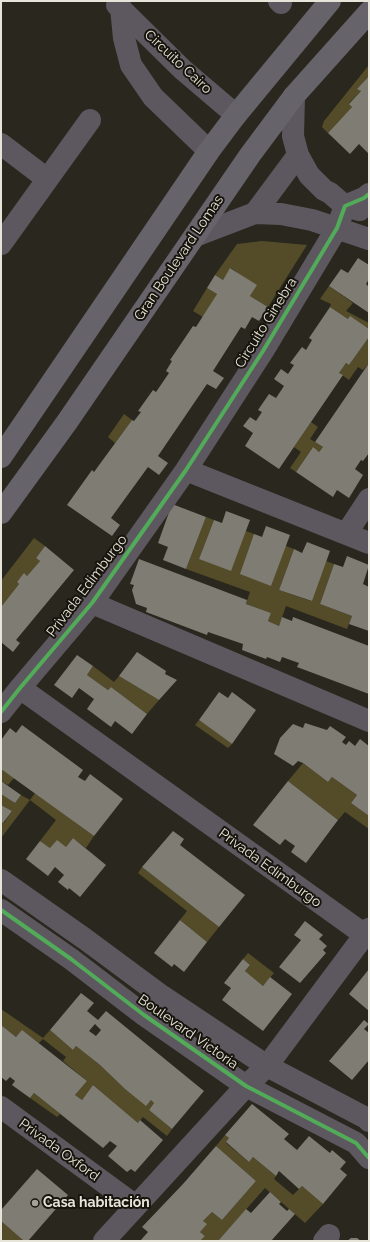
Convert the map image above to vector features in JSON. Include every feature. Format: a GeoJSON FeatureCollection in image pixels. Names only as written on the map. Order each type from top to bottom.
{"type":"FeatureCollection","features":[{"type":"Feature","properties":{"kind":"main road"},"geometry":{"type":"LineString","coordinates":[[1,457],[209,151],[236,114],[330,1]]}},
{"type":"Feature","properties":{"kind":"main road","name":"Gran Boulevard Lomas"},"geometry":{"type":"LineString","coordinates":[[1,513],[67,422],[250,155],[294,96],[369,12]]}},
{"type":"Feature","properties":{"kind":"main road"},"geometry":{"type":"LineString","coordinates":[[137,258],[164,280]]}},
{"type":"Feature","properties":{"kind":"street","name":"Circuito Cairo"},"geometry":{"type":"LineString","coordinates":[[117,5],[182,69],[236,114]]}},
{"type":"Feature","properties":{"kind":"street","name":"Circuito Cairo"},"geometry":{"type":"LineString","coordinates":[[117,5],[131,65],[153,97],[209,151]]}},
{"type":"Feature","properties":{"kind":"street"},"geometry":{"type":"LineString","coordinates":[[294,96],[293,136],[298,156],[309,174],[324,190],[346,206],[369,212]]}},
{"type":"Feature","properties":{"kind":"street"},"geometry":{"type":"LineString","coordinates":[[1,244],[90,120]]}},
{"type":"Feature","properties":{"kind":"street"},"geometry":{"type":"LineString","coordinates":[[1,144],[47,179]]}},
{"type":"Feature","properties":{"kind":"street"},"geometry":{"type":"LineString","coordinates":[[256,213],[298,156]]}},
{"type":"Feature","properties":{"kind":"street"},"geometry":{"type":"LineString","coordinates":[[346,206],[364,198],[369,194]]}},
{"type":"Feature","properties":{"kind":"street","name":"Circuito Ginebra"},"geometry":{"type":"LineString","coordinates":[[186,470],[263,351],[337,228],[346,206]]}},
{"type":"Feature","properties":{"kind":"street"},"geometry":{"type":"LineString","coordinates":[[195,236],[256,213],[281,214],[298,217],[369,239]]}},
{"type":"Feature","properties":{"kind":"street"},"geometry":{"type":"LineString","coordinates":[[186,470],[369,543]]}},
{"type":"Feature","properties":{"kind":"street","name":"Privada Edimburgo"},"geometry":{"type":"LineString","coordinates":[[1,712],[92,603],[186,470]]}},
{"type":"Feature","properties":{"kind":"street"},"geometry":{"type":"LineString","coordinates":[[346,534],[369,499]]}},
{"type":"Feature","properties":{"kind":"street","name":"Privada Edimburgo"},"geometry":{"type":"LineString","coordinates":[[92,603],[369,721]]}},
{"type":"Feature","properties":{"kind":"street","name":"Privada Edimburgo"},"geometry":{"type":"LineString","coordinates":[[20,688],[367,932],[266,1066],[246,1086]]}},
{"type":"Feature","properties":{"kind":"street","name":"Boulevard Victoria"},"geometry":{"type":"LineString","coordinates":[[1,880],[85,938],[162,996],[266,1066],[366,1118],[369,1121]]}},
{"type":"Feature","properties":{"kind":"street","name":"Boulevard Victoria"},"geometry":{"type":"LineString","coordinates":[[1,910],[71,959],[144,1015],[246,1086],[356,1143],[369,1158]]}},
{"type":"Feature","properties":{"kind":"street"},"geometry":{"type":"LineString","coordinates":[[71,959],[85,938]]}},
{"type":"Feature","properties":{"kind":"street"},"geometry":{"type":"LineString","coordinates":[[104,1241],[246,1086]]}},
{"type":"Feature","properties":{"kind":"street","name":"Privada Oxford"},"geometry":{"type":"LineString","coordinates":[[1,1108],[136,1206]]}},
{"type":"Feature","properties":{"kind":"shaded area"},"geometry":{"type":"Polygon","coordinates":[[[369,65],[369,76],[358,88],[361,91],[349,103],[352,107],[328,133],[322,127],[324,121],[369,65]]]}},
{"type":"Feature","properties":{"kind":"shaded area"},"geometry":{"type":"Polygon","coordinates":[[[262,241],[307,245],[268,307],[250,296],[256,286],[231,268],[223,280],[215,275],[237,244],[262,241]]]}},
{"type":"Feature","properties":{"kind":"shaded area"},"geometry":{"type":"Polygon","coordinates":[[[329,286],[353,303],[346,311],[369,323],[369,329],[348,319],[330,307],[331,304],[320,299],[329,286]]]}},
{"type":"Feature","properties":{"kind":"shaded area"},"geometry":{"type":"Polygon","coordinates":[[[207,288],[217,294],[203,317],[193,311],[207,288]]]}},
{"type":"Feature","properties":{"kind":"shaded area"},"geometry":{"type":"Polygon","coordinates":[[[369,337],[369,363],[363,370],[358,367],[349,380],[339,373],[346,363],[349,365],[369,337]]]}},
{"type":"Feature","properties":{"kind":"shaded area"},"geometry":{"type":"Polygon","coordinates":[[[124,414],[132,420],[115,443],[108,437],[124,414]]]}},
{"type":"Feature","properties":{"kind":"shaded area"},"geometry":{"type":"Polygon","coordinates":[[[311,422],[318,427],[310,439],[323,447],[319,452],[312,448],[296,472],[290,468],[301,452],[294,447],[311,422]]]}},
{"type":"Feature","properties":{"kind":"shaded area"},"geometry":{"type":"Polygon","coordinates":[[[206,517],[214,520],[199,559],[246,531],[294,549],[279,590],[311,601],[326,561],[334,564],[320,604],[352,616],[347,629],[286,606],[279,626],[268,621],[271,613],[246,604],[250,592],[186,569],[206,517]]]}},
{"type":"Feature","properties":{"kind":"shaded area"},"geometry":{"type":"Polygon","coordinates":[[[34,538],[45,546],[36,558],[40,561],[27,576],[24,574],[17,582],[19,584],[1,607],[1,581],[34,538]]]}},
{"type":"Feature","properties":{"kind":"shaded area"},"geometry":{"type":"Polygon","coordinates":[[[93,666],[114,682],[119,676],[159,700],[147,714],[111,687],[108,690],[87,675],[93,666]]]}},
{"type":"Feature","properties":{"kind":"shaded area"},"geometry":{"type":"Polygon","coordinates":[[[199,720],[232,744],[228,748],[195,725],[199,720]]]}},
{"type":"Feature","properties":{"kind":"shaded area"},"geometry":{"type":"Polygon","coordinates":[[[303,763],[328,782],[332,777],[357,795],[351,803],[369,816],[369,829],[345,812],[338,820],[288,781],[303,763]]]}},
{"type":"Feature","properties":{"kind":"shaded area"},"geometry":{"type":"Polygon","coordinates":[[[1,769],[14,778],[8,785],[1,781],[1,769]]]}},
{"type":"Feature","properties":{"kind":"shaded area"},"geometry":{"type":"Polygon","coordinates":[[[35,793],[94,836],[86,848],[73,838],[66,847],[50,848],[40,841],[56,820],[30,800],[35,793]]]}},
{"type":"Feature","properties":{"kind":"shaded area"},"geometry":{"type":"Polygon","coordinates":[[[2,794],[15,803],[21,795],[30,800],[1,838],[1,821],[4,823],[12,811],[1,805],[2,794]]]}},
{"type":"Feature","properties":{"kind":"shaded area"},"geometry":{"type":"Polygon","coordinates":[[[142,867],[219,927],[207,942],[180,920],[187,911],[138,873],[142,867]]]}},
{"type":"Feature","properties":{"kind":"shaded area"},"geometry":{"type":"Polygon","coordinates":[[[248,953],[274,973],[263,986],[245,971],[250,965],[243,959],[248,953]]]}},
{"type":"Feature","properties":{"kind":"shaded area"},"geometry":{"type":"Polygon","coordinates":[[[1,1009],[43,1038],[50,1030],[73,1050],[76,1046],[100,1065],[125,1089],[146,1105],[151,1100],[154,1103],[149,1110],[172,1129],[167,1136],[143,1117],[138,1123],[93,1085],[82,1100],[75,1095],[87,1081],[63,1061],[66,1057],[43,1039],[39,1043],[22,1031],[16,1037],[1,1025],[1,1009]]]}},
{"type":"Feature","properties":{"kind":"shaded area"},"geometry":{"type":"Polygon","coordinates":[[[34,1093],[60,1114],[57,1117],[30,1098],[34,1093]]]}},
{"type":"Feature","properties":{"kind":"shaded area"},"geometry":{"type":"Polygon","coordinates":[[[225,1135],[229,1138],[226,1143],[249,1162],[253,1157],[276,1176],[274,1179],[293,1195],[302,1186],[323,1204],[305,1223],[265,1188],[218,1241],[200,1241],[205,1236],[200,1232],[203,1221],[212,1212],[222,1220],[256,1181],[216,1146],[225,1135]]]}},
{"type":"Feature","properties":{"kind":"shaded area"},"geometry":{"type":"Polygon","coordinates":[[[1,1221],[24,1241],[1,1241],[1,1221]]]}},
{"type":"Feature","properties":{"kind":"building"},"geometry":{"type":"Polygon","coordinates":[[[369,76],[369,154],[359,144],[350,154],[328,133],[352,107],[349,104],[361,91],[357,89],[369,76]]]}},
{"type":"Feature","properties":{"kind":"building"},"geometry":{"type":"Polygon","coordinates":[[[358,258],[369,265],[369,279],[366,284],[369,287],[369,313],[329,286],[341,269],[348,273],[358,258]]]}},
{"type":"Feature","properties":{"kind":"building"},"geometry":{"type":"Polygon","coordinates":[[[230,268],[257,285],[250,296],[268,307],[259,321],[252,317],[245,329],[241,327],[213,371],[224,378],[216,389],[207,384],[158,456],[168,463],[159,475],[148,467],[111,518],[120,525],[112,536],[67,505],[92,470],[94,472],[132,420],[134,421],[141,412],[138,411],[153,390],[156,392],[169,373],[166,371],[172,361],[170,360],[193,326],[196,327],[217,294],[207,288],[215,275],[223,280],[230,268]]]}},
{"type":"Feature","properties":{"kind":"building"},"geometry":{"type":"Polygon","coordinates":[[[330,307],[348,319],[350,316],[369,329],[369,337],[349,365],[346,363],[339,373],[343,375],[279,469],[245,446],[253,433],[243,426],[250,417],[256,421],[262,412],[258,410],[269,394],[276,398],[284,386],[274,379],[281,369],[288,374],[294,365],[290,363],[302,347],[306,350],[312,340],[309,338],[330,307]]]}},
{"type":"Feature","properties":{"kind":"building"},"geometry":{"type":"Polygon","coordinates":[[[369,363],[369,453],[363,461],[361,460],[355,469],[363,475],[349,498],[337,490],[333,497],[296,472],[313,447],[319,452],[323,447],[315,442],[369,363]]]}},
{"type":"Feature","properties":{"kind":"building"},"geometry":{"type":"Polygon","coordinates":[[[172,504],[206,517],[186,569],[163,560],[168,547],[158,543],[172,504]]]}},
{"type":"Feature","properties":{"kind":"building"},"geometry":{"type":"Polygon","coordinates":[[[226,511],[250,520],[231,571],[199,559],[214,520],[222,523],[226,511]]]}},
{"type":"Feature","properties":{"kind":"building"},"geometry":{"type":"Polygon","coordinates":[[[266,526],[290,535],[271,586],[240,574],[254,534],[262,537],[266,526]]]}},
{"type":"Feature","properties":{"kind":"building"},"geometry":{"type":"Polygon","coordinates":[[[307,542],[330,551],[312,601],[279,590],[294,549],[302,553],[307,542]]]}},
{"type":"Feature","properties":{"kind":"building"},"geometry":{"type":"Polygon","coordinates":[[[45,546],[74,570],[16,640],[20,643],[13,652],[1,642],[1,607],[19,584],[17,582],[24,573],[27,576],[40,561],[36,558],[45,546]]]}},
{"type":"Feature","properties":{"kind":"building"},"geometry":{"type":"Polygon","coordinates":[[[347,556],[369,565],[363,584],[369,587],[369,631],[349,624],[352,616],[320,604],[334,564],[343,567],[347,556]]]}},
{"type":"Feature","properties":{"kind":"building"},"geometry":{"type":"Polygon","coordinates":[[[139,559],[247,600],[246,604],[271,613],[268,621],[279,626],[282,617],[292,621],[293,617],[369,646],[369,694],[297,667],[299,663],[282,657],[280,662],[267,657],[266,659],[242,650],[243,644],[208,632],[207,635],[146,612],[147,608],[136,604],[132,590],[134,585],[130,584],[139,559]]]}},
{"type":"Feature","properties":{"kind":"building"},"geometry":{"type":"Polygon","coordinates":[[[137,652],[166,671],[165,674],[177,680],[159,700],[119,676],[137,652]]]}},
{"type":"Feature","properties":{"kind":"building"},"geometry":{"type":"Polygon","coordinates":[[[77,655],[93,666],[87,675],[108,690],[111,687],[147,714],[132,734],[115,721],[111,727],[87,709],[94,699],[79,688],[72,698],[54,685],[77,655]]]}},
{"type":"Feature","properties":{"kind":"building"},"geometry":{"type":"Polygon","coordinates":[[[219,692],[228,698],[232,692],[256,710],[232,744],[199,720],[219,692]]]}},
{"type":"Feature","properties":{"kind":"building"},"geometry":{"type":"Polygon","coordinates":[[[305,723],[327,730],[330,726],[346,737],[342,742],[346,745],[349,741],[355,746],[360,739],[369,746],[369,816],[351,803],[357,795],[332,777],[328,782],[303,763],[298,761],[293,766],[274,754],[280,738],[293,724],[303,728],[305,723]]]}},
{"type":"Feature","properties":{"kind":"building"},"geometry":{"type":"Polygon","coordinates":[[[22,725],[83,770],[78,777],[85,781],[90,774],[123,799],[94,836],[1,769],[1,740],[10,728],[16,733],[22,725]]]}},
{"type":"Feature","properties":{"kind":"building"},"geometry":{"type":"Polygon","coordinates":[[[1,781],[21,795],[15,803],[1,794],[1,781]]]}},
{"type":"Feature","properties":{"kind":"building"},"geometry":{"type":"Polygon","coordinates":[[[288,781],[338,820],[306,863],[291,852],[295,846],[285,839],[280,845],[253,825],[288,781]]]}},
{"type":"Feature","properties":{"kind":"building"},"geometry":{"type":"Polygon","coordinates":[[[1,805],[12,811],[3,823],[1,821],[1,805]]]}},
{"type":"Feature","properties":{"kind":"building"},"geometry":{"type":"Polygon","coordinates":[[[173,831],[184,839],[180,845],[245,895],[219,927],[142,867],[173,831]]]}},
{"type":"Feature","properties":{"kind":"building"},"geometry":{"type":"Polygon","coordinates":[[[73,838],[106,865],[80,897],[69,888],[68,890],[58,882],[64,875],[55,867],[48,876],[26,859],[40,841],[50,848],[57,840],[66,847],[73,838]]]}},
{"type":"Feature","properties":{"kind":"building"},"geometry":{"type":"Polygon","coordinates":[[[180,920],[207,942],[184,972],[174,964],[172,967],[154,953],[180,920]]]}},
{"type":"Feature","properties":{"kind":"building"},"geometry":{"type":"Polygon","coordinates":[[[305,921],[323,935],[319,939],[327,946],[323,950],[326,953],[300,983],[279,967],[301,940],[294,935],[305,921]]]}},
{"type":"Feature","properties":{"kind":"building"},"geometry":{"type":"Polygon","coordinates":[[[243,959],[250,965],[245,971],[263,986],[270,977],[292,994],[263,1031],[222,1000],[231,988],[224,983],[243,959]]]}},
{"type":"Feature","properties":{"kind":"building"},"geometry":{"type":"Polygon","coordinates":[[[369,969],[369,1011],[349,994],[369,969]]]}},
{"type":"Feature","properties":{"kind":"building"},"geometry":{"type":"Polygon","coordinates":[[[81,993],[94,1003],[87,1011],[98,1020],[106,1011],[204,1091],[172,1129],[149,1110],[154,1103],[151,1100],[146,1106],[76,1046],[73,1050],[50,1030],[81,993]],[[95,1024],[89,1031],[96,1036],[101,1030],[95,1024]]]}},
{"type":"Feature","properties":{"kind":"building"},"geometry":{"type":"Polygon","coordinates":[[[364,1020],[369,1024],[364,1029],[369,1033],[369,1060],[352,1080],[329,1061],[364,1020]]]}},
{"type":"Feature","properties":{"kind":"building"},"geometry":{"type":"Polygon","coordinates":[[[1,1025],[16,1037],[22,1030],[87,1081],[75,1095],[82,1100],[93,1085],[138,1123],[140,1120],[163,1140],[135,1172],[131,1169],[127,1172],[108,1156],[117,1146],[110,1141],[103,1148],[34,1093],[30,1098],[12,1085],[15,1081],[10,1077],[6,1081],[1,1077],[1,1025]]]}},
{"type":"Feature","properties":{"kind":"building"},"geometry":{"type":"Polygon","coordinates":[[[252,1104],[289,1134],[284,1139],[297,1150],[309,1136],[330,1153],[332,1150],[346,1162],[340,1169],[347,1175],[323,1204],[302,1186],[299,1189],[279,1171],[276,1176],[253,1157],[249,1162],[226,1142],[229,1138],[225,1135],[252,1104]]]}},
{"type":"Feature","properties":{"kind":"building"},"geometry":{"type":"Polygon","coordinates":[[[216,1146],[256,1181],[222,1220],[212,1212],[203,1221],[207,1224],[200,1232],[205,1236],[200,1241],[140,1241],[148,1232],[142,1227],[183,1184],[216,1146]]]}},
{"type":"Feature","properties":{"kind":"building","name":"Casa habitación"},"geometry":{"type":"Polygon","coordinates":[[[37,1169],[68,1195],[28,1241],[24,1241],[1,1221],[1,1210],[37,1169]]]}},
{"type":"Feature","properties":{"kind":"building"},"geometry":{"type":"Polygon","coordinates":[[[270,1192],[281,1202],[279,1204],[287,1211],[289,1209],[295,1214],[271,1241],[218,1241],[246,1209],[251,1213],[270,1192]]]}},
{"type":"Feature","properties":{"kind":"building"},"geometry":{"type":"Polygon","coordinates":[[[351,1238],[357,1238],[361,1241],[347,1241],[351,1238]]]}},
{"type":"Feature","properties":{"kind":"cycle path"},"geometry":{"type":"LineString","coordinates":[[1,712],[92,603],[186,470],[263,351],[337,228],[345,206],[364,198],[369,194]]}},
{"type":"Feature","properties":{"kind":"cycle path"},"geometry":{"type":"LineString","coordinates":[[1,910],[71,959],[144,1015],[246,1086],[356,1143],[369,1158]]}},
{"type":"Feature","properties":{"kind":"place","name":"Casa habitación"},"geometry":{"type":"Point","coordinates":[35,1203]}}]}
